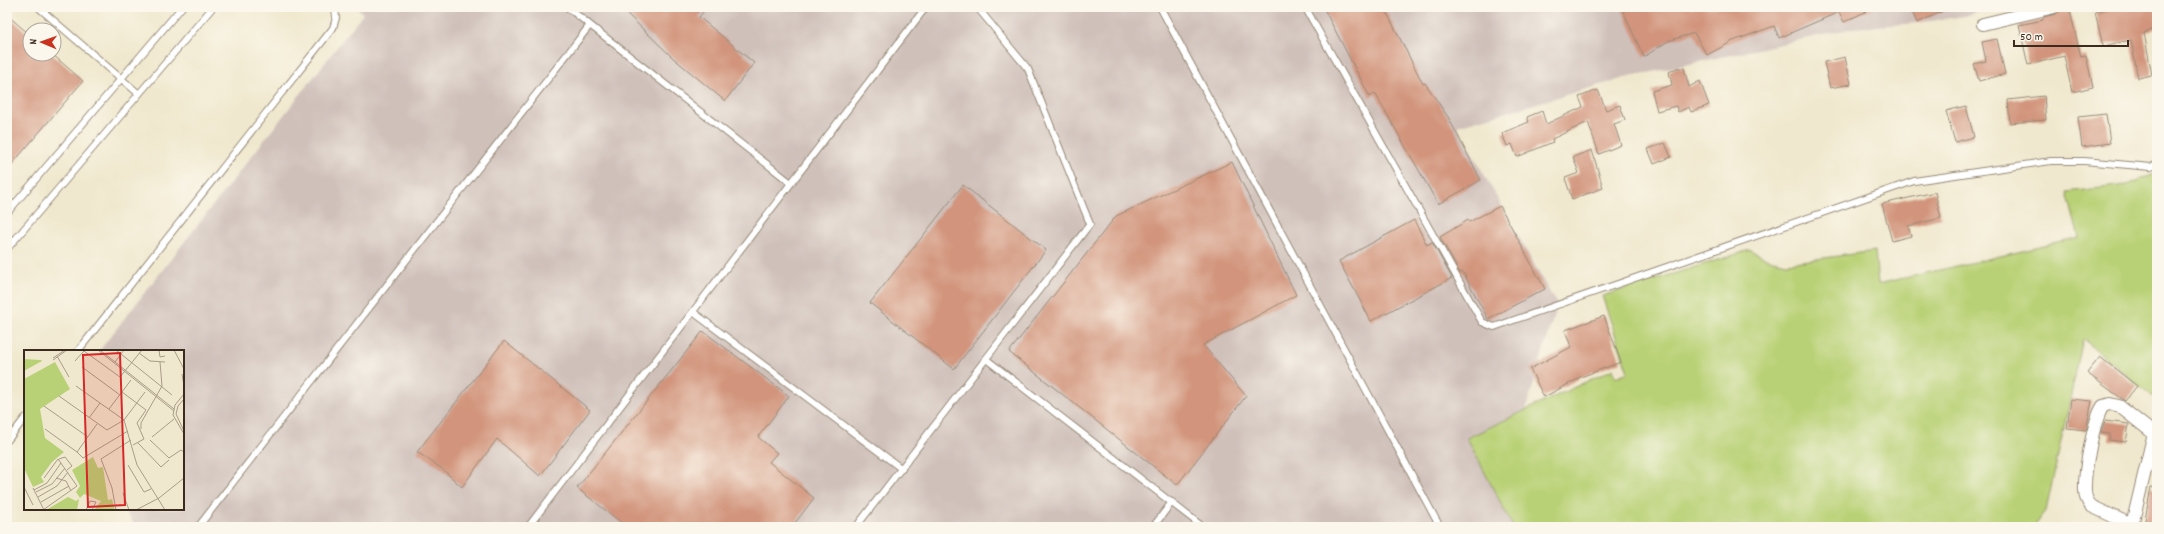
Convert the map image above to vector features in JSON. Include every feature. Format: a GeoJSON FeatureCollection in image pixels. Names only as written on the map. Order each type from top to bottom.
{"type":"FeatureCollection","features":[{"type":"Feature","properties":{"kind":"street"},"geometry":{"type":"LineString","coordinates":[[1983,24],[2054,7]]}},
{"type":"Feature","properties":{"kind":"street"},"geometry":{"type":"LineString","coordinates":[[2110,404],[2119,406],[2155,434],[2134,526],[2090,506],[2086,500],[2086,483],[2095,423],[2103,406],[2110,404]]}},
{"type":"Feature","properties":{"kind":"lane"},"geometry":{"type":"LineString","coordinates":[[38,7],[139,94]]}},
{"type":"Feature","properties":{"kind":"lane"},"geometry":{"type":"LineString","coordinates":[[7,213],[182,7]]}},
{"type":"Feature","properties":{"kind":"lane"},"geometry":{"type":"LineString","coordinates":[[7,249],[213,7]]}},
{"type":"Feature","properties":{"kind":"lane"},"geometry":{"type":"LineString","coordinates":[[79,350],[333,28],[336,18],[335,7]]}},
{"type":"Feature","properties":{"kind":"lane"},"geometry":{"type":"LineString","coordinates":[[567,7],[791,183]]}},
{"type":"Feature","properties":{"kind":"lane"},"geometry":{"type":"LineString","coordinates":[[528,527],[926,7]]}},
{"type":"Feature","properties":{"kind":"lane"},"geometry":{"type":"LineString","coordinates":[[856,527],[1090,224],[1028,69],[977,7]]}},
{"type":"Feature","properties":{"kind":"lane"},"geometry":{"type":"LineString","coordinates":[[1160,7],[1440,527]]}},
{"type":"Feature","properties":{"kind":"lane"},"geometry":{"type":"LineString","coordinates":[[1305,7],[1482,322],[1494,327],[1914,181],[2051,161],[2084,161],[2151,167],[2157,164]]}},
{"type":"Feature","properties":{"kind":"lane"},"geometry":{"type":"LineString","coordinates":[[198,527],[590,25]]}},
{"type":"Feature","properties":{"kind":"lane"},"geometry":{"type":"LineString","coordinates":[[693,312],[902,469]]}},
{"type":"Feature","properties":{"kind":"lane"},"geometry":{"type":"LineString","coordinates":[[986,359],[1203,527]]}},
{"type":"Feature","properties":{"kind":"lane"},"geometry":{"type":"LineString","coordinates":[[7,441],[24,419]]}},
{"type":"Feature","properties":{"kind":"lane"},"geometry":{"type":"LineString","coordinates":[[1153,527],[1172,502]]}},
{"type":"Feature","properties":{"kind":"shaded area"},"geometry":{"type":"Polygon","coordinates":[[[357,7],[1995,7],[1964,16],[1917,23],[1854,28],[1625,78],[1457,126],[1557,305],[1526,410],[1467,438],[1513,527],[137,527],[124,510],[184,510],[184,350],[100,350],[363,14],[357,7]]]}},
{"type":"Feature","properties":{"kind":"green space"},"geometry":{"type":"Polygon","coordinates":[[[2157,173],[2157,400],[2083,339],[2046,511],[2034,527],[1513,527],[1467,438],[1613,369],[1616,377],[1628,372],[1602,296],[1750,250],[1768,259],[1787,263],[1875,251],[1878,284],[2079,238],[2067,192],[2127,185],[2157,173]]]}},
{"type":"Feature","properties":{"kind":"building"},"geometry":{"type":"Polygon","coordinates":[[[620,7],[707,7],[699,17],[754,63],[725,101],[672,57],[620,7]]]}},
{"type":"Feature","properties":{"kind":"building"},"geometry":{"type":"Polygon","coordinates":[[[1323,7],[1384,7],[1423,84],[1425,83],[1448,117],[1481,180],[1438,204],[1375,93],[1370,97],[1323,7]]]}},
{"type":"Feature","properties":{"kind":"building"},"geometry":{"type":"Polygon","coordinates":[[[1621,7],[1875,7],[1844,22],[1839,12],[1779,38],[1774,26],[1733,41],[1707,55],[1694,33],[1668,41],[1644,57],[1621,7]]]}},
{"type":"Feature","properties":{"kind":"building"},"geometry":{"type":"Polygon","coordinates":[[[1910,7],[1952,7],[1917,23],[1910,7]]]}},
{"type":"Feature","properties":{"kind":"building"},"geometry":{"type":"Polygon","coordinates":[[[2069,7],[2081,57],[2086,56],[2093,87],[2072,92],[2064,56],[2028,65],[2019,25],[2043,20],[2043,17],[2056,14],[2061,8],[2069,7]]]}},
{"type":"Feature","properties":{"kind":"building"},"geometry":{"type":"Polygon","coordinates":[[[2115,7],[2157,7],[2157,28],[2144,33],[2152,75],[2138,78],[2131,40],[2103,46],[2095,12],[2115,7]]]}},
{"type":"Feature","properties":{"kind":"building"},"geometry":{"type":"Polygon","coordinates":[[[7,15],[22,28],[22,62],[61,62],[83,81],[7,170],[7,15]]]}},
{"type":"Feature","properties":{"kind":"building"},"geometry":{"type":"Polygon","coordinates":[[[1997,39],[2005,74],[1979,81],[1974,64],[1986,61],[1982,42],[1997,39]]]}},
{"type":"Feature","properties":{"kind":"building"},"geometry":{"type":"Polygon","coordinates":[[[1845,57],[1851,84],[1830,88],[1824,62],[1845,57]]]}},
{"type":"Feature","properties":{"kind":"building"},"geometry":{"type":"Polygon","coordinates":[[[1677,68],[1684,68],[1689,87],[1700,81],[1709,105],[1691,112],[1689,107],[1678,112],[1676,106],[1657,111],[1652,91],[1672,85],[1669,72],[1677,68]]]}},
{"type":"Feature","properties":{"kind":"building"},"geometry":{"type":"Polygon","coordinates":[[[1598,90],[1606,110],[1620,105],[1625,120],[1614,124],[1621,145],[1599,154],[1588,122],[1552,139],[1553,142],[1517,157],[1512,144],[1507,146],[1502,133],[1529,122],[1527,117],[1542,111],[1546,124],[1583,107],[1579,97],[1598,90]]]}},
{"type":"Feature","properties":{"kind":"building"},"geometry":{"type":"Polygon","coordinates":[[[2044,96],[2046,120],[2010,123],[2008,100],[2044,96]]]}},
{"type":"Feature","properties":{"kind":"building"},"geometry":{"type":"Polygon","coordinates":[[[1966,106],[1974,137],[1955,142],[1946,111],[1966,106]]]}},
{"type":"Feature","properties":{"kind":"building"},"geometry":{"type":"Polygon","coordinates":[[[2106,114],[2110,143],[2082,147],[2078,117],[2106,114]]]}},
{"type":"Feature","properties":{"kind":"building"},"geometry":{"type":"Polygon","coordinates":[[[1665,143],[1671,157],[1654,164],[1648,149],[1665,143]]]}},
{"type":"Feature","properties":{"kind":"building"},"geometry":{"type":"Polygon","coordinates":[[[1592,150],[1603,188],[1572,199],[1565,178],[1579,173],[1573,157],[1592,150]]]}},
{"type":"Feature","properties":{"kind":"building"},"geometry":{"type":"Polygon","coordinates":[[[1232,162],[1296,295],[1203,345],[1246,396],[1177,485],[1009,352],[1116,216],[1232,162]]]}},
{"type":"Feature","properties":{"kind":"building"},"geometry":{"type":"Polygon","coordinates":[[[963,185],[1046,250],[954,369],[870,303],[963,185]]]}},
{"type":"Feature","properties":{"kind":"building"},"geometry":{"type":"Polygon","coordinates":[[[1935,192],[1941,218],[1908,226],[1911,236],[1892,241],[1882,204],[1935,192]]]}},
{"type":"Feature","properties":{"kind":"building"},"geometry":{"type":"Polygon","coordinates":[[[1500,206],[1545,289],[1488,319],[1463,272],[1460,273],[1440,237],[1468,220],[1469,222],[1500,206]]]}},
{"type":"Feature","properties":{"kind":"building"},"geometry":{"type":"Polygon","coordinates":[[[1414,220],[1427,245],[1432,242],[1452,278],[1371,321],[1339,261],[1414,220]]]}},
{"type":"Feature","properties":{"kind":"building"},"geometry":{"type":"Polygon","coordinates":[[[1604,316],[1621,362],[1578,378],[1544,397],[1530,369],[1571,347],[1565,330],[1604,316]]]}},
{"type":"Feature","properties":{"kind":"building"},"geometry":{"type":"Polygon","coordinates":[[[703,331],[789,396],[758,437],[777,453],[769,462],[814,498],[792,527],[627,527],[577,488],[703,331]]]}},
{"type":"Feature","properties":{"kind":"building"},"geometry":{"type":"Polygon","coordinates":[[[504,341],[590,410],[540,476],[497,439],[462,487],[441,468],[417,452],[504,341]]]}},
{"type":"Feature","properties":{"kind":"building"},"geometry":{"type":"Polygon","coordinates":[[[2100,357],[2137,386],[2125,401],[2087,373],[2100,357]]]}},
{"type":"Feature","properties":{"kind":"building"},"geometry":{"type":"Polygon","coordinates":[[[2071,399],[2092,401],[2086,430],[2067,428],[2071,399]]]}},
{"type":"Feature","properties":{"kind":"building"},"geometry":{"type":"Polygon","coordinates":[[[2105,421],[2129,424],[2126,442],[2109,440],[2110,434],[2101,432],[2105,421]]]}},
{"type":"Feature","properties":{"kind":"building"},"geometry":{"type":"Polygon","coordinates":[[[2151,487],[2157,488],[2157,523],[2145,520],[2151,487]]]}}]}
